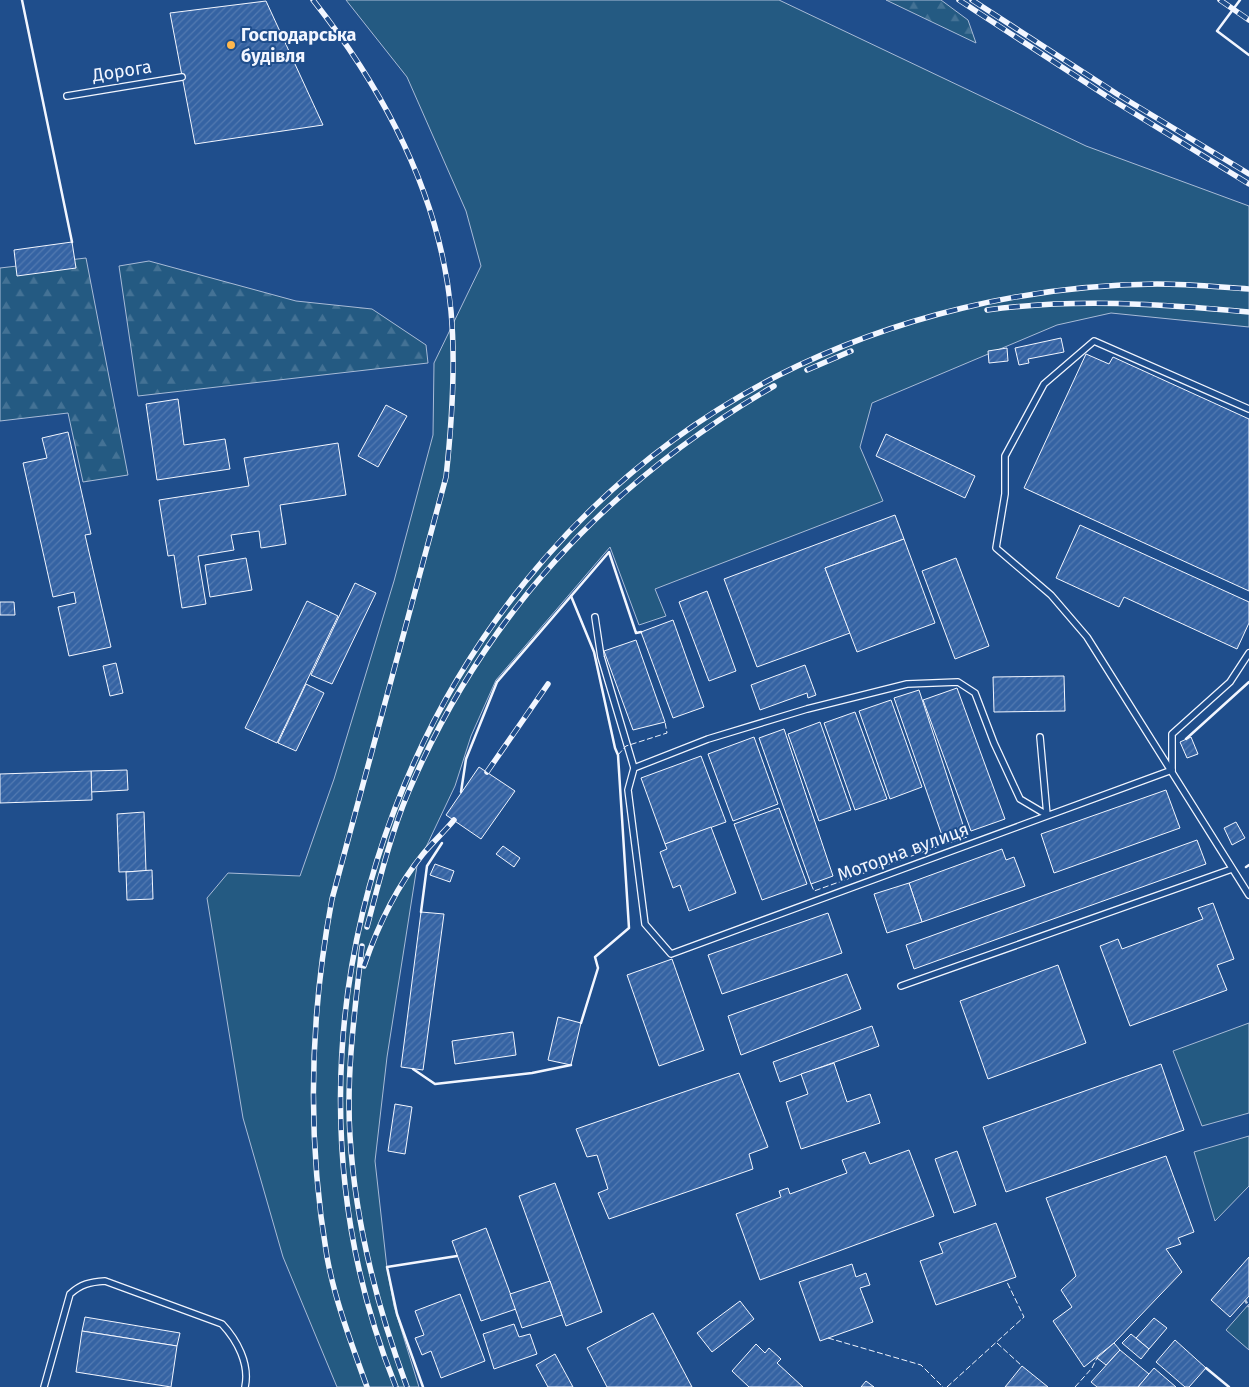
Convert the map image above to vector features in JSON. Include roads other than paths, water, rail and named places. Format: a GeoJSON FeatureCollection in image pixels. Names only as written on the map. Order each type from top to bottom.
{"type":"FeatureCollection","features":[{"type":"Feature","properties":{"kind":"lane","name":"Дорога"},"geometry":{"type":"LineString","coordinates":[[67,96],[182,77]]}},
{"type":"Feature","properties":{"kind":"lane"},"geometry":{"type":"LineString","coordinates":[[1249,409],[1094,341],[1044,384],[1005,456],[1005,494],[996,548],[1051,595],[1087,637],[1172,770],[1249,896]]}},
{"type":"Feature","properties":{"kind":"lane"},"geometry":{"type":"LineString","coordinates":[[595,617],[601,657],[634,768],[708,739],[807,710],[908,684],[958,682],[976,693],[994,743],[1020,799],[1047,816]]}},
{"type":"Feature","properties":{"kind":"lane"},"geometry":{"type":"LineString","coordinates":[[1172,770],[1172,734],[1230,682],[1249,653]]}},
{"type":"Feature","properties":{"kind":"lane"},"geometry":{"type":"LineString","coordinates":[[1040,737],[1047,816]]}},
{"type":"Feature","properties":{"kind":"lane","name":"Моторна вулиця"},"geometry":{"type":"LineString","coordinates":[[634,768],[628,790],[645,924],[671,954],[1172,770]]}},
{"type":"Feature","properties":{"kind":"lane"},"geometry":{"type":"LineString","coordinates":[[901,986],[1232,869]]}},
{"type":"Feature","properties":{"kind":"lane"},"geometry":{"type":"LineString","coordinates":[[44,1387],[70,1294],[80,1285],[92,1282],[105,1282],[222,1324],[235,1338],[243,1357],[245,1387]]}},
{"type":"Feature","properties":{"kind":"railway"},"geometry":{"type":"LineString","coordinates":[[313,0],[339,34],[385,107],[421,185],[435,226],[445,268],[451,311],[453,352],[453,394],[446,477],[332,899],[319,988],[315,1033],[314,1123],[316,1168],[327,1257],[339,1306],[367,1387]]}},
{"type":"Feature","properties":{"kind":"railway"},"geometry":{"type":"LineString","coordinates":[[959,0],[1111,99],[1249,184]]}},
{"type":"Feature","properties":{"kind":"railway"},"geometry":{"type":"LineString","coordinates":[[972,0],[1117,94],[1249,174]]}},
{"type":"Feature","properties":{"kind":"railway"},"geometry":{"type":"LineString","coordinates":[[1220,0],[1249,20]]}},
{"type":"Feature","properties":{"kind":"railway"},"geometry":{"type":"LineString","coordinates":[[396,1387],[354,1243],[340,1096],[355,950],[394,810],[458,678],[544,559],[651,457],[777,376],[821,355],[867,337],[914,321],[962,308],[1059,290],[1157,284],[1249,289]]}},
{"type":"Feature","properties":{"kind":"railway"},"geometry":{"type":"LineString","coordinates":[[987,310],[1020,306],[1085,303],[1151,305],[1249,312]]}},
{"type":"Feature","properties":{"kind":"railway"},"geometry":{"type":"LineString","coordinates":[[807,370],[851,351]]}},
{"type":"Feature","properties":{"kind":"railway"},"geometry":{"type":"LineString","coordinates":[[367,927],[390,842],[408,793],[438,729],[473,668],[513,612],[557,559],[605,510],[657,465],[714,424],[774,386]]}},
{"type":"Feature","properties":{"kind":"railway"},"geometry":{"type":"LineString","coordinates":[[487,772],[548,684]]}},
{"type":"Feature","properties":{"kind":"railway"},"geometry":{"type":"LineString","coordinates":[[364,966],[375,937],[396,893],[423,854],[454,820]]}},
{"type":"Feature","properties":{"kind":"railway"},"geometry":{"type":"LineString","coordinates":[[362,946],[354,1017],[349,1089],[353,1168],[362,1232],[369,1263],[386,1326],[407,1387]]}},
{"type":"Feature","properties":{"kind":"place","name":"Господарська будівля"},"geometry":{"type":"Point","coordinates":[231,45]}}]}
